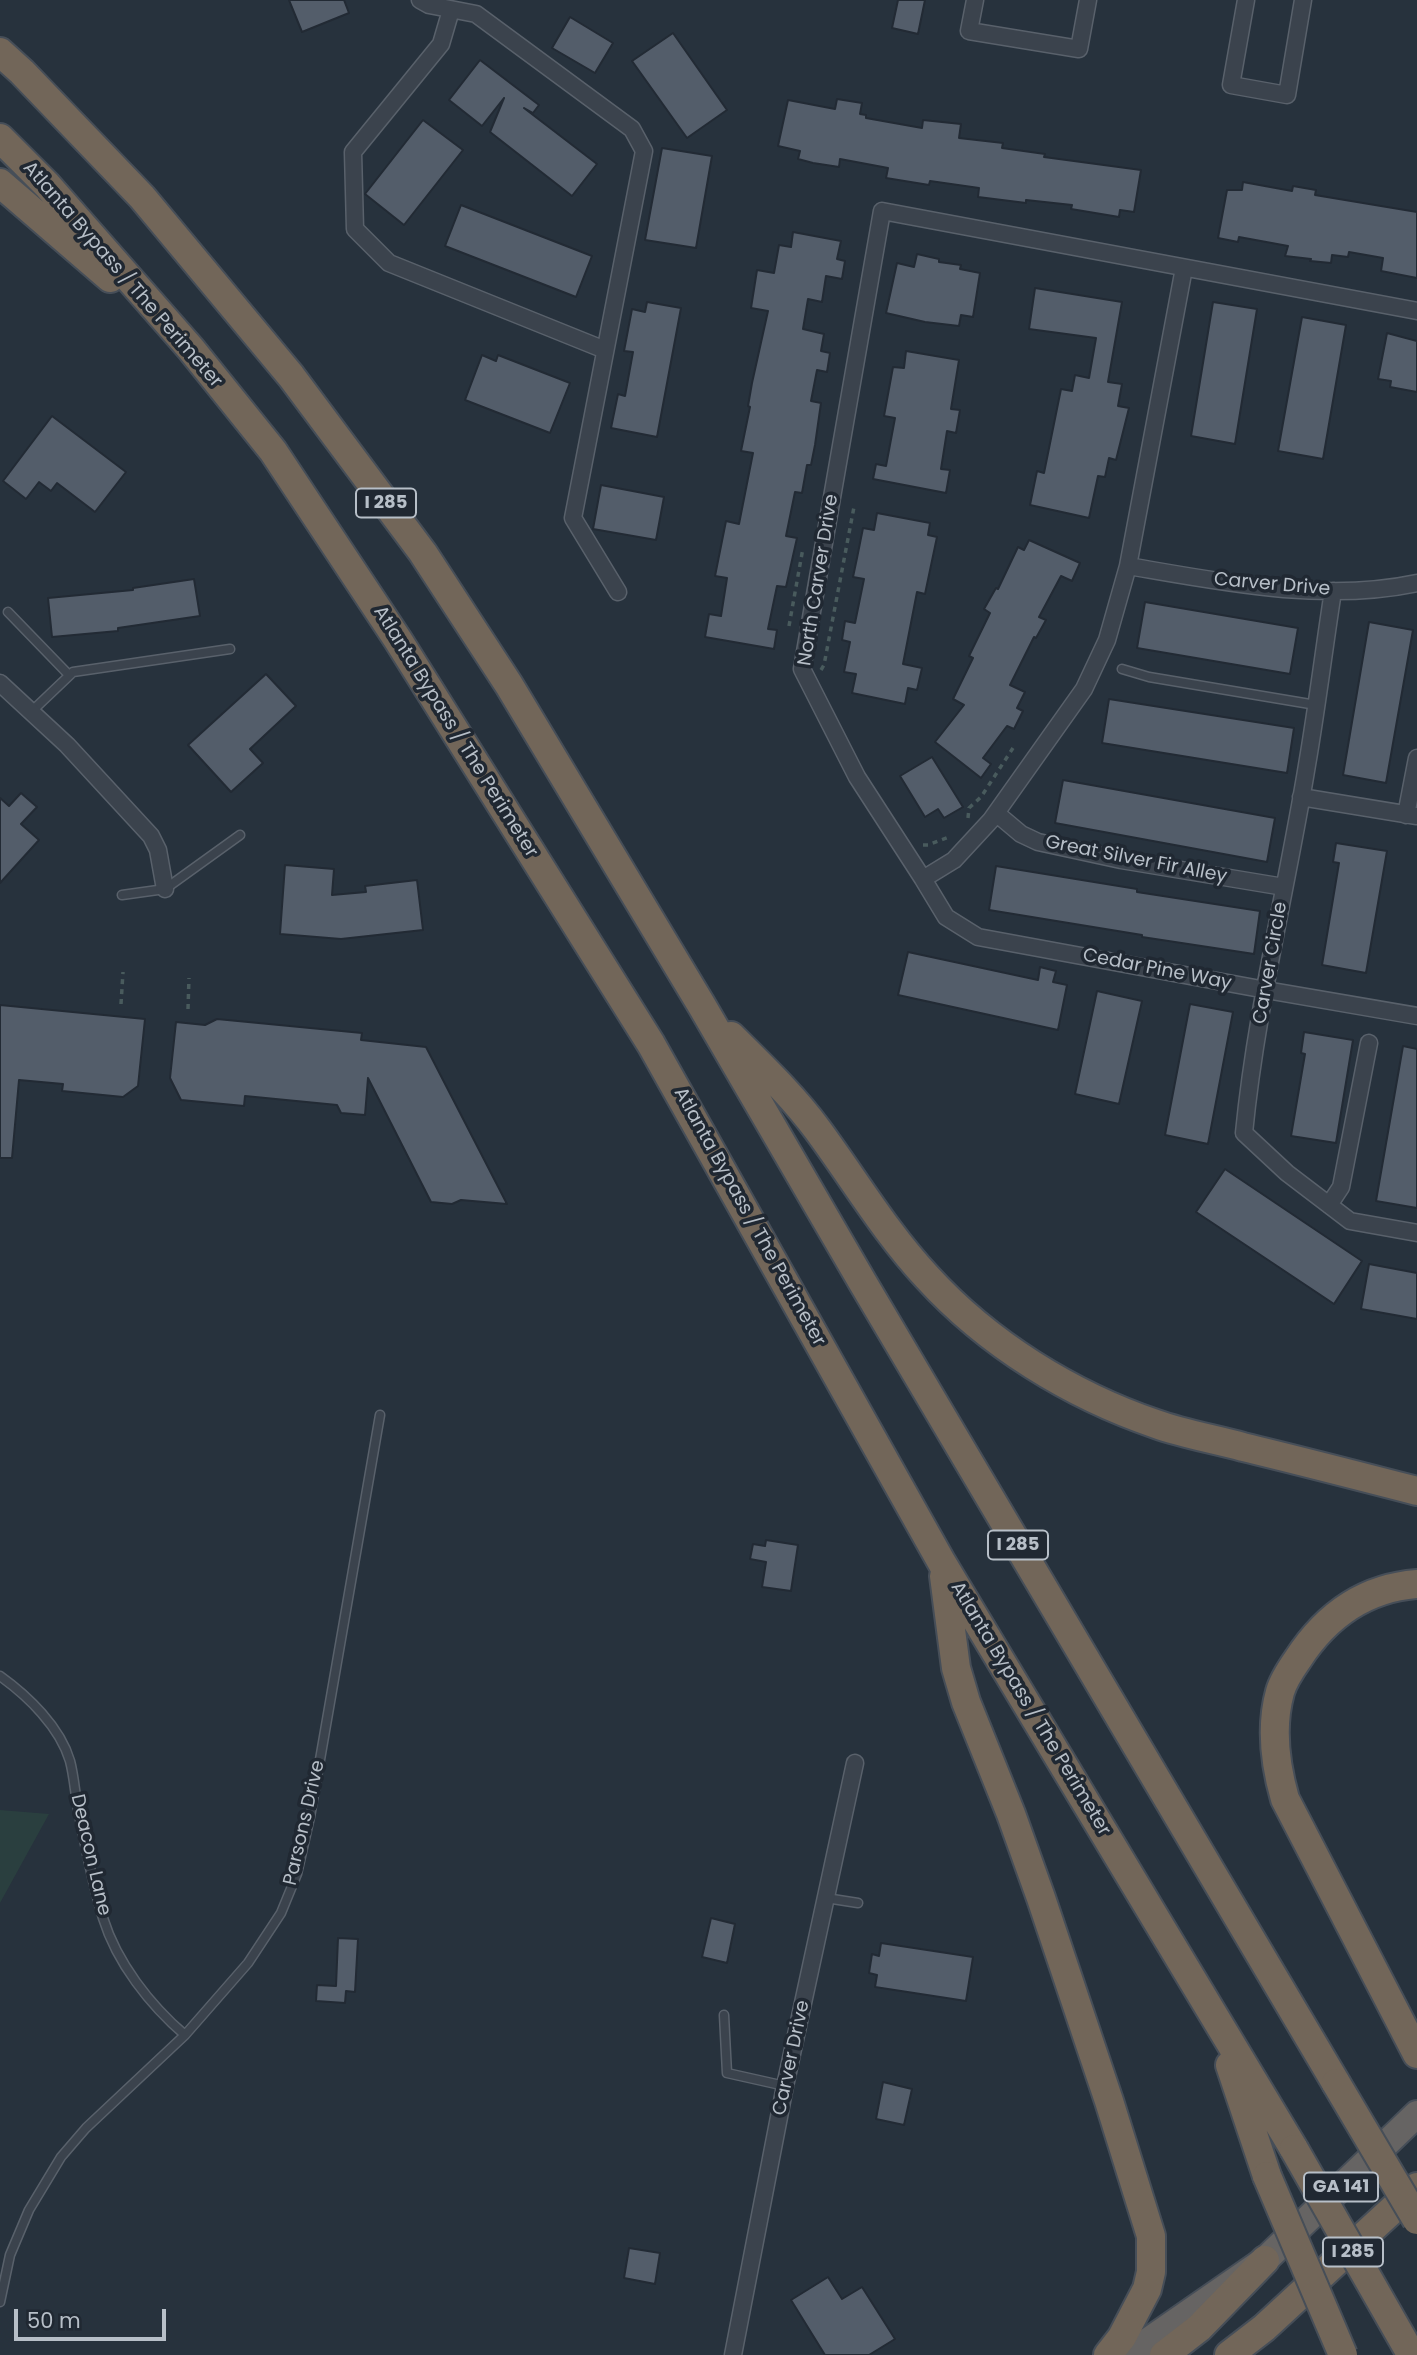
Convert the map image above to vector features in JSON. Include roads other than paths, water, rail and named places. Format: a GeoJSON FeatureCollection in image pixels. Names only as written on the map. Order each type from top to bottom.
{"type":"FeatureCollection","features":[{"type":"Feature","properties":{"kind":"highway","name":"I 285"},"geometry":{"type":"LineString","coordinates":[[0,52],[142,198],[291,376],[424,554],[509,685],[702,1006],[1417,2220]]}},
{"type":"Feature","properties":{"kind":"highway","name":"Atlanta Bypass / The Perimeter"},"geometry":{"type":"LineString","coordinates":[[0,138],[47,185],[191,349],[273,451],[398,640],[651,1044],[942,1563],[1294,2149],[1411,2355]]}},
{"type":"Feature","properties":{"kind":"highway"},"geometry":{"type":"LineString","coordinates":[[0,183],[191,349]]}},
{"type":"Feature","properties":{"kind":"highway"},"geometry":{"type":"LineString","coordinates":[[702,1006],[777,1083],[816,1128],[881,1222],[912,1261],[968,1317],[1015,1353],[1087,1395],[1157,1425],[1417,1491]]}},
{"type":"Feature","properties":{"kind":"highway"},"geometry":{"type":"LineString","coordinates":[[942,1563],[956,1668],[965,1702],[1011,1814],[1041,1898],[1151,2236],[1151,2272],[1147,2289],[1122,2337],[1108,2355]]}},
{"type":"Feature","properties":{"kind":"highway"},"geometry":{"type":"LineString","coordinates":[[1417,1584],[1381,1590],[1361,1599],[1338,1613],[1312,1637],[1280,1692],[1273,1744],[1284,1800],[1417,2054]]}},
{"type":"Feature","properties":{"kind":"highway"},"geometry":{"type":"LineString","coordinates":[[1214,2016],[1267,2176],[1343,2355]]}},
{"type":"Feature","properties":{"kind":"highway","name":"GA 141"},"geometry":{"type":"LineString","coordinates":[[1128,2355],[1265,2260],[1417,2114]]}},
{"type":"Feature","properties":{"kind":"highway","name":"GA 141"},"geometry":{"type":"LineString","coordinates":[[1229,2355],[1264,2328],[1417,2187]]}},
{"type":"Feature","properties":{"kind":"highway"},"geometry":{"type":"LineString","coordinates":[[1164,2355],[1199,2328],[1265,2260]]}},
{"type":"Feature","properties":{"kind":"highway"},"geometry":{"type":"LineString","coordinates":[[1243,2355],[1264,2328]]}},
{"type":"Feature","properties":{"kind":"street"},"geometry":{"type":"LineString","coordinates":[[420,0],[429,5],[476,14],[632,129],[644,150],[573,518],[618,592]]}},
{"type":"Feature","properties":{"kind":"street"},"geometry":{"type":"LineString","coordinates":[[975,0],[968,31],[1079,50],[1088,0]]}},
{"type":"Feature","properties":{"kind":"street"},"geometry":{"type":"LineString","coordinates":[[1245,0],[1231,85],[1287,95],[1303,0]]}},
{"type":"Feature","properties":{"kind":"street"},"geometry":{"type":"LineString","coordinates":[[451,10],[441,44],[353,152],[355,229],[389,263],[605,350]]}},
{"type":"Feature","properties":{"kind":"street","name":"North Carver Drive"},"geometry":{"type":"LineString","coordinates":[[923,879],[857,778],[802,669],[882,211],[1184,268]]}},
{"type":"Feature","properties":{"kind":"street"},"geometry":{"type":"LineString","coordinates":[[923,879],[954,860],[996,813],[1084,689],[1107,640],[1128,566],[1184,268],[1417,312]]}},
{"type":"Feature","properties":{"kind":"street","name":"Carver Drive"},"geometry":{"type":"LineString","coordinates":[[1128,566],[1237,585],[1333,591],[1390,589],[1417,583]]}},
{"type":"Feature","properties":{"kind":"street","name":"Carver Circle"},"geometry":{"type":"LineString","coordinates":[[1333,591],[1301,797],[1248,1095],[1244,1133],[1287,1173],[1350,1221],[1417,1233]]}},
{"type":"Feature","properties":{"kind":"street"},"geometry":{"type":"LineString","coordinates":[[0,683],[67,745],[151,836],[158,850],[165,889]]}},
{"type":"Feature","properties":{"kind":"street"},"geometry":{"type":"LineString","coordinates":[[1301,797],[1412,815],[1417,758]]}},
{"type":"Feature","properties":{"kind":"street","name":"Great Silver Fir Alley"},"geometry":{"type":"LineString","coordinates":[[996,813],[1021,834],[1038,842],[1121,860],[1284,887]]}},
{"type":"Feature","properties":{"kind":"street","name":"Cedar Pine Way"},"geometry":{"type":"LineString","coordinates":[[923,879],[946,917],[978,937],[1417,1016]]}},
{"type":"Feature","properties":{"kind":"street"},"geometry":{"type":"LineString","coordinates":[[1329,1205],[1341,1187],[1369,1043]]}},
{"type":"Feature","properties":{"kind":"street","name":"Carver Drive"},"geometry":{"type":"LineString","coordinates":[[733,2355],[785,2086],[855,1763]]}},
{"type":"Feature","properties":{"kind":"lane"},"geometry":{"type":"LineString","coordinates":[[8,612],[69,675]]}},
{"type":"Feature","properties":{"kind":"lane"},"geometry":{"type":"LineString","coordinates":[[32,712],[69,675],[78,671],[230,649]]}},
{"type":"Feature","properties":{"kind":"lane"},"geometry":{"type":"LineString","coordinates":[[1122,669],[1149,677],[1316,705]]}},
{"type":"Feature","properties":{"kind":"lane"},"geometry":{"type":"LineString","coordinates":[[122,895],[165,889],[240,835]]}},
{"type":"Feature","properties":{"kind":"lane","name":"Parsons Drive"},"geometry":{"type":"LineString","coordinates":[[0,2302],[10,2255],[29,2210],[61,2157],[86,2128],[185,2035],[248,1963],[281,1913],[297,1874],[312,1803],[380,1415]]}},
{"type":"Feature","properties":{"kind":"lane","name":"Deacon Lane"},"geometry":{"type":"LineString","coordinates":[[0,1676],[34,1705],[57,1732],[70,1760],[78,1810],[103,1919],[116,1950],[161,2015],[185,2035]]}},
{"type":"Feature","properties":{"kind":"lane"},"geometry":{"type":"LineString","coordinates":[[826,1898],[858,1903]]}},
{"type":"Feature","properties":{"kind":"lane"},"geometry":{"type":"LineString","coordinates":[[724,2015],[727,2073],[785,2086]]}}]}
